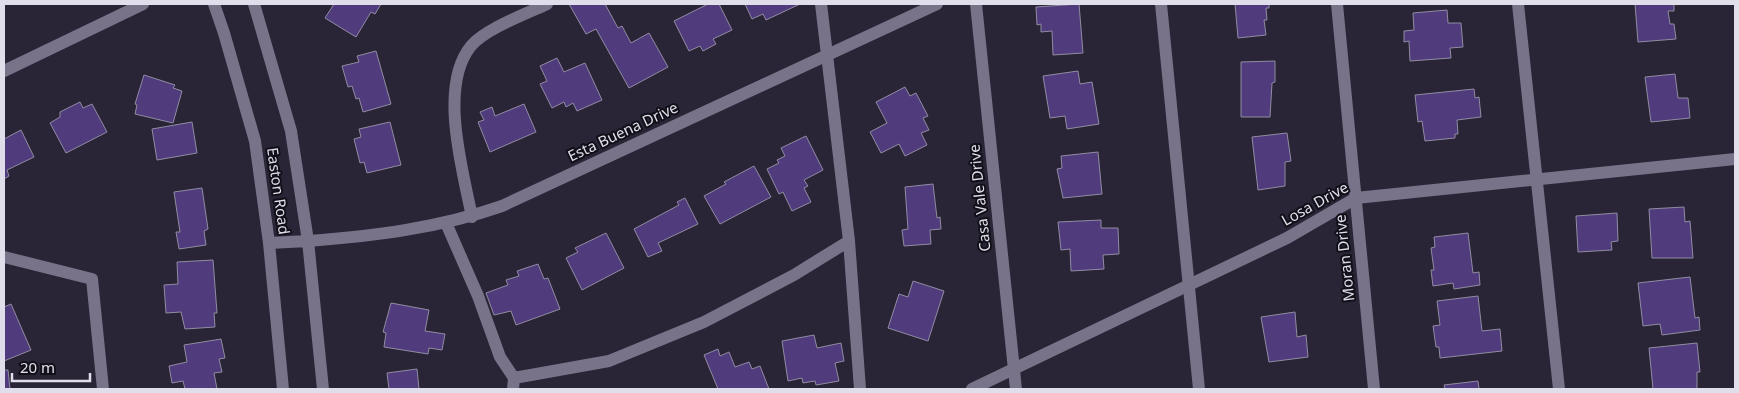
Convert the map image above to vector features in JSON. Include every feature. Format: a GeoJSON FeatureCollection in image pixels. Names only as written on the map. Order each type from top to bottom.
{"type":"FeatureCollection","features":[{"type":"Feature","properties":{"kind":"street"},"geometry":{"type":"LineString","coordinates":[[4,71],[143,4]]}},
{"type":"Feature","properties":{"kind":"street","name":"Easton Road"},"geometry":{"type":"LineString","coordinates":[[214,4],[255,141],[270,243],[283,389]]}},
{"type":"Feature","properties":{"kind":"street","name":"Easton Road"},"geometry":{"type":"LineString","coordinates":[[254,4],[291,131],[308,241],[323,389]]}},
{"type":"Feature","properties":{"kind":"street"},"geometry":{"type":"LineString","coordinates":[[472,216],[455,128],[454,105],[457,80],[462,62],[471,46],[486,34],[547,4]]}},
{"type":"Feature","properties":{"kind":"street"},"geometry":{"type":"LineString","coordinates":[[821,4],[849,241],[860,389]]}},
{"type":"Feature","properties":{"kind":"street","name":"Esta Buena Drive"},"geometry":{"type":"LineString","coordinates":[[270,243],[373,235],[446,223],[502,206],[937,4]]}},
{"type":"Feature","properties":{"kind":"street","name":"Casa Vale Drive"},"geometry":{"type":"LineString","coordinates":[[976,4],[1016,389]]}},
{"type":"Feature","properties":{"kind":"street"},"geometry":{"type":"LineString","coordinates":[[1161,4],[1199,389]]}},
{"type":"Feature","properties":{"kind":"street","name":"Moran Drive"},"geometry":{"type":"LineString","coordinates":[[1337,4],[1374,389]]}},
{"type":"Feature","properties":{"kind":"street"},"geometry":{"type":"LineString","coordinates":[[1518,4],[1559,389]]}},
{"type":"Feature","properties":{"kind":"street","name":"Losa Drive"},"geometry":{"type":"LineString","coordinates":[[972,389],[1286,238],[1356,198],[1735,160]]}},
{"type":"Feature","properties":{"kind":"street"},"geometry":{"type":"LineString","coordinates":[[446,223],[478,296],[500,357],[514,384],[609,361],[704,322],[794,275],[849,241]]}},
{"type":"Feature","properties":{"kind":"street"},"geometry":{"type":"LineString","coordinates":[[4,257],[92,279],[103,389]]}},
{"type":"Feature","properties":{"kind":"building"},"geometry":{"type":"Polygon","coordinates":[[[334,4],[381,4],[375,14],[371,12],[356,37],[325,18],[334,4]]]}},
{"type":"Feature","properties":{"kind":"building"},"geometry":{"type":"Polygon","coordinates":[[[569,4],[605,4],[618,28],[622,26],[631,43],[649,33],[668,67],[629,88],[596,29],[586,34],[569,4]]]}},
{"type":"Feature","properties":{"kind":"building"},"geometry":{"type":"Polygon","coordinates":[[[708,4],[719,4],[732,30],[713,39],[716,44],[703,51],[700,46],[689,51],[674,21],[708,4]]]}},
{"type":"Feature","properties":{"kind":"building"},"geometry":{"type":"Polygon","coordinates":[[[745,4],[800,4],[766,20],[763,14],[752,19],[745,4]]]}},
{"type":"Feature","properties":{"kind":"building"},"geometry":{"type":"Polygon","coordinates":[[[1079,4],[1083,53],[1053,55],[1052,31],[1041,32],[1041,24],[1037,25],[1036,7],[1079,4]]]}},
{"type":"Feature","properties":{"kind":"building"},"geometry":{"type":"Polygon","coordinates":[[[1235,4],[1269,4],[1269,8],[1266,8],[1267,20],[1264,20],[1266,35],[1238,38],[1235,4]]]}},
{"type":"Feature","properties":{"kind":"building"},"geometry":{"type":"Polygon","coordinates":[[[1635,4],[1674,4],[1674,11],[1668,11],[1670,24],[1674,24],[1676,39],[1638,42],[1635,4]]]}},
{"type":"Feature","properties":{"kind":"building"},"geometry":{"type":"Polygon","coordinates":[[[1447,10],[1448,23],[1461,23],[1463,47],[1450,48],[1451,58],[1410,61],[1409,41],[1404,42],[1404,31],[1414,30],[1413,13],[1447,10]]]}},
{"type":"Feature","properties":{"kind":"building"},"geometry":{"type":"Polygon","coordinates":[[[376,51],[391,104],[363,112],[359,98],[356,99],[352,86],[348,87],[342,66],[359,62],[357,56],[376,51]]]}},
{"type":"Feature","properties":{"kind":"building"},"geometry":{"type":"Polygon","coordinates":[[[557,58],[564,72],[585,63],[602,100],[577,111],[573,103],[566,107],[564,102],[552,108],[540,84],[547,81],[540,66],[557,58]]]}},
{"type":"Feature","properties":{"kind":"building"},"geometry":{"type":"Polygon","coordinates":[[[1275,61],[1275,82],[1272,83],[1270,117],[1241,117],[1241,62],[1275,61]]]}},
{"type":"Feature","properties":{"kind":"building"},"geometry":{"type":"Polygon","coordinates":[[[1078,71],[1080,84],[1092,82],[1099,124],[1067,129],[1065,116],[1050,118],[1043,76],[1078,71]]]}},
{"type":"Feature","properties":{"kind":"building"},"geometry":{"type":"Polygon","coordinates":[[[1675,74],[1678,98],[1688,98],[1690,118],[1651,122],[1645,77],[1675,74]]]}},
{"type":"Feature","properties":{"kind":"building"},"geometry":{"type":"Polygon","coordinates":[[[144,75],[175,85],[173,88],[182,91],[173,123],[135,114],[137,105],[135,104],[144,75]]]}},
{"type":"Feature","properties":{"kind":"building"},"geometry":{"type":"Polygon","coordinates":[[[905,87],[910,96],[916,93],[928,116],[923,118],[929,130],[921,133],[927,145],[905,156],[899,144],[881,153],[870,132],[887,123],[876,102],[905,87]]]}},
{"type":"Feature","properties":{"kind":"building"},"geometry":{"type":"Polygon","coordinates":[[[1474,89],[1475,98],[1479,97],[1481,117],[1457,120],[1458,134],[1455,134],[1455,138],[1425,141],[1422,121],[1418,122],[1415,95],[1474,89]]]}},
{"type":"Feature","properties":{"kind":"building"},"geometry":{"type":"Polygon","coordinates":[[[80,102],[83,108],[92,104],[107,132],[66,153],[50,123],[60,117],[60,112],[80,102]]]}},
{"type":"Feature","properties":{"kind":"building"},"geometry":{"type":"Polygon","coordinates":[[[524,104],[536,132],[490,152],[478,122],[484,120],[480,112],[492,107],[495,116],[524,104]]]}},
{"type":"Feature","properties":{"kind":"building"},"geometry":{"type":"Polygon","coordinates":[[[192,122],[197,153],[157,160],[152,129],[192,122]]]}},
{"type":"Feature","properties":{"kind":"building"},"geometry":{"type":"Polygon","coordinates":[[[390,122],[401,165],[367,173],[364,162],[360,163],[354,139],[361,137],[359,129],[390,122]]]}},
{"type":"Feature","properties":{"kind":"building"},"geometry":{"type":"Polygon","coordinates":[[[21,130],[34,157],[7,170],[9,176],[4,179],[4,139],[21,130]]]}},
{"type":"Feature","properties":{"kind":"building"},"geometry":{"type":"Polygon","coordinates":[[[1287,133],[1291,161],[1285,162],[1285,186],[1258,190],[1252,137],[1287,133]]]}},
{"type":"Feature","properties":{"kind":"building"},"geometry":{"type":"Polygon","coordinates":[[[806,136],[823,170],[804,180],[808,186],[804,188],[811,202],[792,211],[783,192],[779,194],[767,169],[779,163],[777,160],[785,156],[781,148],[806,136]]]}},
{"type":"Feature","properties":{"kind":"building"},"geometry":{"type":"Polygon","coordinates":[[[1098,152],[1102,194],[1063,198],[1057,169],[1062,168],[1061,156],[1098,152]]]}},
{"type":"Feature","properties":{"kind":"building"},"geometry":{"type":"Polygon","coordinates":[[[754,166],[771,197],[720,224],[704,196],[726,184],[724,182],[754,166]]]}},
{"type":"Feature","properties":{"kind":"building"},"geometry":{"type":"Polygon","coordinates":[[[933,184],[937,218],[940,217],[941,229],[930,230],[931,244],[904,246],[902,230],[908,229],[905,187],[933,184]]]}},
{"type":"Feature","properties":{"kind":"building"},"geometry":{"type":"Polygon","coordinates":[[[202,188],[208,229],[204,231],[206,245],[179,249],[176,232],[180,232],[174,192],[202,188]]]}},
{"type":"Feature","properties":{"kind":"building"},"geometry":{"type":"Polygon","coordinates":[[[685,198],[698,224],[658,243],[662,251],[648,257],[634,229],[679,205],[677,202],[685,198]]]}},
{"type":"Feature","properties":{"kind":"building"},"geometry":{"type":"Polygon","coordinates":[[[1684,207],[1685,222],[1690,221],[1693,258],[1652,258],[1649,209],[1684,207]]]}},
{"type":"Feature","properties":{"kind":"building"},"geometry":{"type":"Polygon","coordinates":[[[1617,213],[1618,241],[1611,242],[1612,250],[1578,252],[1576,216],[1617,213]]]}},
{"type":"Feature","properties":{"kind":"building"},"geometry":{"type":"Polygon","coordinates":[[[1101,220],[1101,228],[1118,228],[1119,254],[1103,255],[1104,269],[1071,271],[1070,249],[1061,250],[1058,222],[1101,220]]]}},
{"type":"Feature","properties":{"kind":"building"},"geometry":{"type":"Polygon","coordinates":[[[606,233],[624,268],[582,290],[566,258],[578,252],[575,248],[606,233]]]}},
{"type":"Feature","properties":{"kind":"building"},"geometry":{"type":"Polygon","coordinates":[[[1468,233],[1473,273],[1479,272],[1480,285],[1454,289],[1453,283],[1433,286],[1431,270],[1434,270],[1431,248],[1435,247],[1434,237],[1468,233]]]}},
{"type":"Feature","properties":{"kind":"building"},"geometry":{"type":"Polygon","coordinates":[[[213,260],[217,313],[214,313],[215,327],[185,329],[181,312],[166,313],[164,285],[178,284],[177,262],[213,260]]]}},
{"type":"Feature","properties":{"kind":"building"},"geometry":{"type":"Polygon","coordinates":[[[538,264],[544,279],[548,278],[560,309],[516,325],[511,311],[494,315],[486,293],[508,285],[506,280],[519,276],[517,271],[538,264]]]}},
{"type":"Feature","properties":{"kind":"building"},"geometry":{"type":"Polygon","coordinates":[[[1690,277],[1695,318],[1699,317],[1700,330],[1662,335],[1660,324],[1643,326],[1638,283],[1690,277]]]}},
{"type":"Feature","properties":{"kind":"building"},"geometry":{"type":"Polygon","coordinates":[[[913,281],[944,291],[928,341],[888,328],[899,294],[908,297],[913,281]]]}},
{"type":"Feature","properties":{"kind":"building"},"geometry":{"type":"Polygon","coordinates":[[[1478,296],[1482,331],[1500,329],[1502,351],[1440,358],[1439,347],[1436,347],[1433,326],[1440,325],[1437,301],[1478,296]]]}},
{"type":"Feature","properties":{"kind":"building"},"geometry":{"type":"Polygon","coordinates":[[[391,303],[429,310],[425,331],[445,334],[442,350],[429,348],[428,354],[384,347],[386,333],[383,332],[391,303]]]}},
{"type":"Feature","properties":{"kind":"building"},"geometry":{"type":"Polygon","coordinates":[[[11,304],[31,350],[4,361],[4,307],[11,304]]]}},
{"type":"Feature","properties":{"kind":"building"},"geometry":{"type":"Polygon","coordinates":[[[1295,312],[1297,337],[1306,335],[1308,357],[1269,362],[1261,317],[1295,312]]]}},
{"type":"Feature","properties":{"kind":"building"},"geometry":{"type":"Polygon","coordinates":[[[814,335],[817,348],[841,343],[844,361],[835,363],[839,381],[816,385],[815,381],[803,383],[802,378],[788,381],[782,341],[814,335]]]}},
{"type":"Feature","properties":{"kind":"building"},"geometry":{"type":"Polygon","coordinates":[[[221,339],[225,358],[219,359],[222,372],[214,373],[217,389],[185,389],[183,381],[172,383],[169,366],[187,362],[184,345],[221,339]]]}},
{"type":"Feature","properties":{"kind":"building"},"geometry":{"type":"Polygon","coordinates":[[[1697,343],[1700,372],[1697,372],[1697,389],[1653,389],[1649,348],[1697,343]]]}},
{"type":"Feature","properties":{"kind":"building"},"geometry":{"type":"Polygon","coordinates":[[[718,349],[720,356],[729,352],[735,367],[749,362],[752,369],[760,366],[769,389],[718,389],[704,355],[718,349]]]}},
{"type":"Feature","properties":{"kind":"building"},"geometry":{"type":"Polygon","coordinates":[[[417,369],[419,389],[389,389],[387,373],[417,369]]]}},
{"type":"Feature","properties":{"kind":"building"},"geometry":{"type":"Polygon","coordinates":[[[4,370],[8,370],[10,389],[4,389],[4,370]]]}},
{"type":"Feature","properties":{"kind":"building"},"geometry":{"type":"Polygon","coordinates":[[[1478,381],[1479,389],[1445,389],[1444,385],[1478,381]]]}}]}
